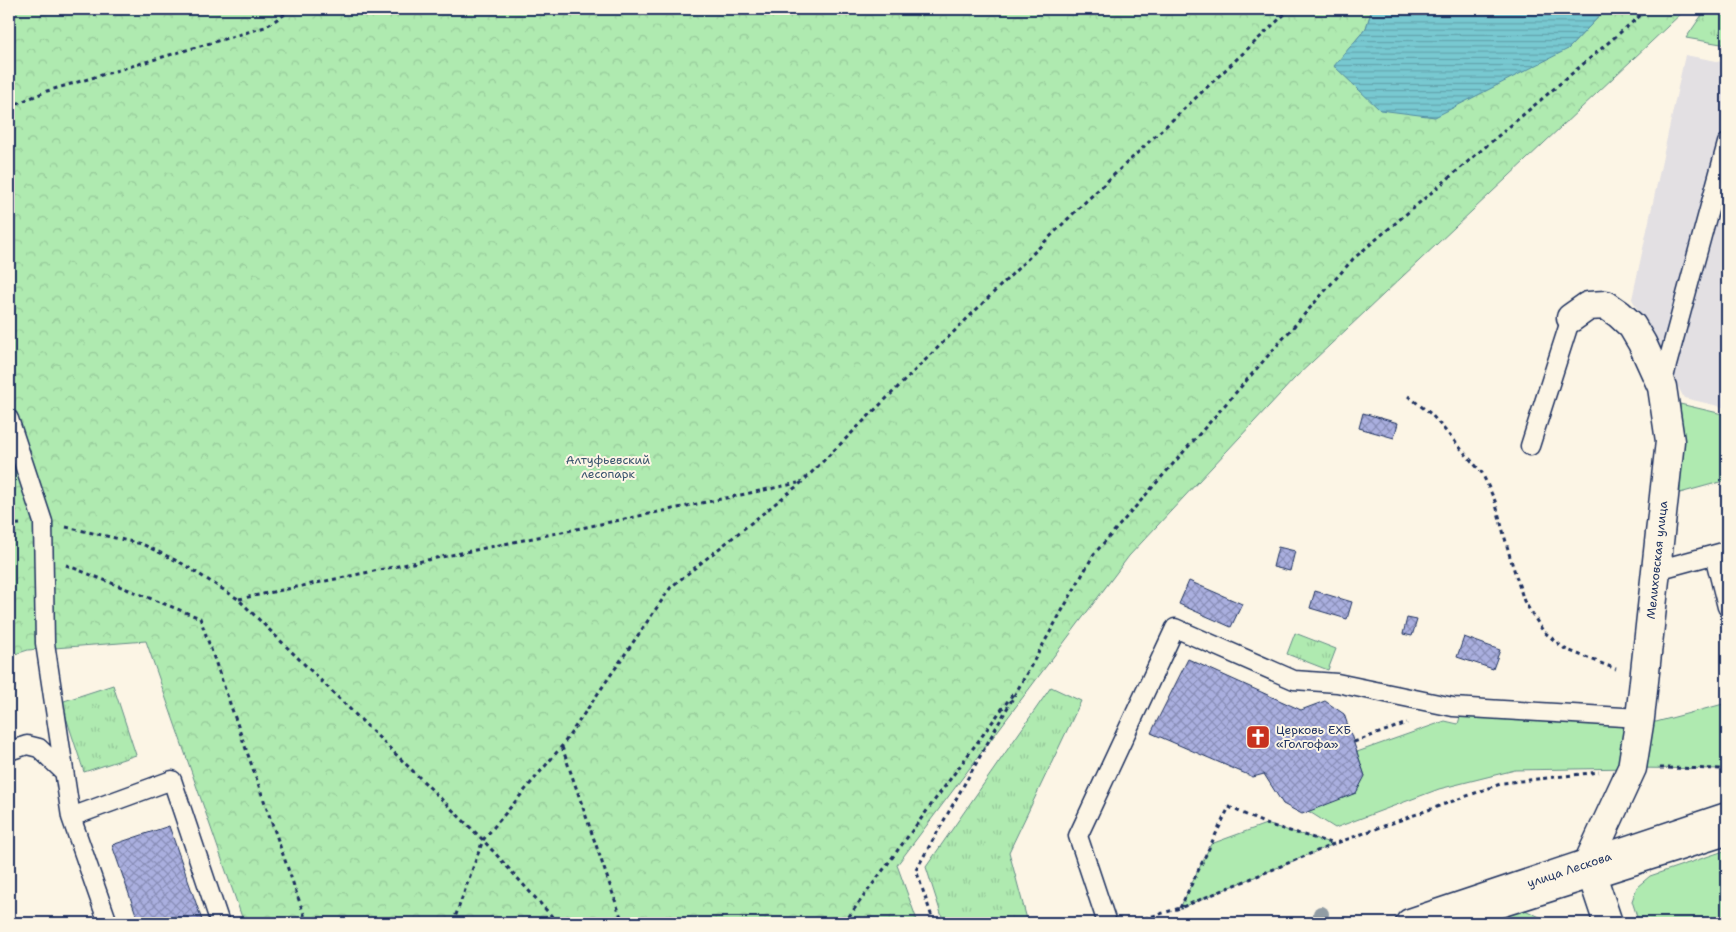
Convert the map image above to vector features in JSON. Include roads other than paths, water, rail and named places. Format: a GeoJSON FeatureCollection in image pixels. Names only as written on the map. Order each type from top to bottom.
{"type":"FeatureCollection","features":[{"type":"Feature","properties":{"kind":"street","name":"Мелиховская улица"},"geometry":{"type":"LineString","coordinates":[[1571,318],[1588,306],[1606,305],[1632,326],[1662,387],[1670,441],[1640,718],[1632,768],[1591,871]]}},
{"type":"Feature","properties":{"kind":"street","name":"улица Лескова"},"geometry":{"type":"LineString","coordinates":[[1410,923],[1591,871],[1727,817]]}},
{"type":"Feature","properties":{"kind":"street"},"geometry":{"type":"LineString","coordinates":[[1591,871],[1608,923]]}},
{"type":"Feature","properties":{"kind":"lane"},"geometry":{"type":"LineString","coordinates":[[1662,387],[1727,143]]}},
{"type":"Feature","properties":{"kind":"lane"},"geometry":{"type":"LineString","coordinates":[[1530,446],[1571,318]]}},
{"type":"Feature","properties":{"kind":"lane"},"geometry":{"type":"LineString","coordinates":[[9,419],[43,522],[45,643],[71,817],[108,923]]}},
{"type":"Feature","properties":{"kind":"lane"},"geometry":{"type":"LineString","coordinates":[[1657,570],[1721,553],[1727,607]]}},
{"type":"Feature","properties":{"kind":"lane"},"geometry":{"type":"LineString","coordinates":[[1107,923],[1078,836],[1174,628],[1294,680],[1337,683],[1453,707],[1640,718]]}},
{"type":"Feature","properties":{"kind":"lane"},"geometry":{"type":"LineString","coordinates":[[9,751],[27,745],[39,748],[64,772]]}},
{"type":"Feature","properties":{"kind":"lane"},"geometry":{"type":"LineString","coordinates":[[71,817],[172,780],[220,923]]}},
{"type":"Feature","properties":{"kind":"lane","name":"улица Лескова"},"geometry":{"type":"LineString","coordinates":[[1453,923],[1591,871],[1727,836]]}},
{"type":"Feature","properties":{"kind":"water"},"geometry":{"type":"Polygon","coordinates":[[[1372,9],[1606,9],[1568,49],[1435,117],[1380,110],[1334,66],[1366,28],[1372,9]]]}},
{"type":"Feature","properties":{"kind":"place","name":"Церковь ЕХБ «Голгофа»"},"geometry":{"type":"Point","coordinates":[1258,737]}},
{"type":"Feature","properties":{"kind":"park label","name":"Алтуфьевский лесопарк"},"geometry":{"type":"Point","coordinates":[608,467]}}]}
